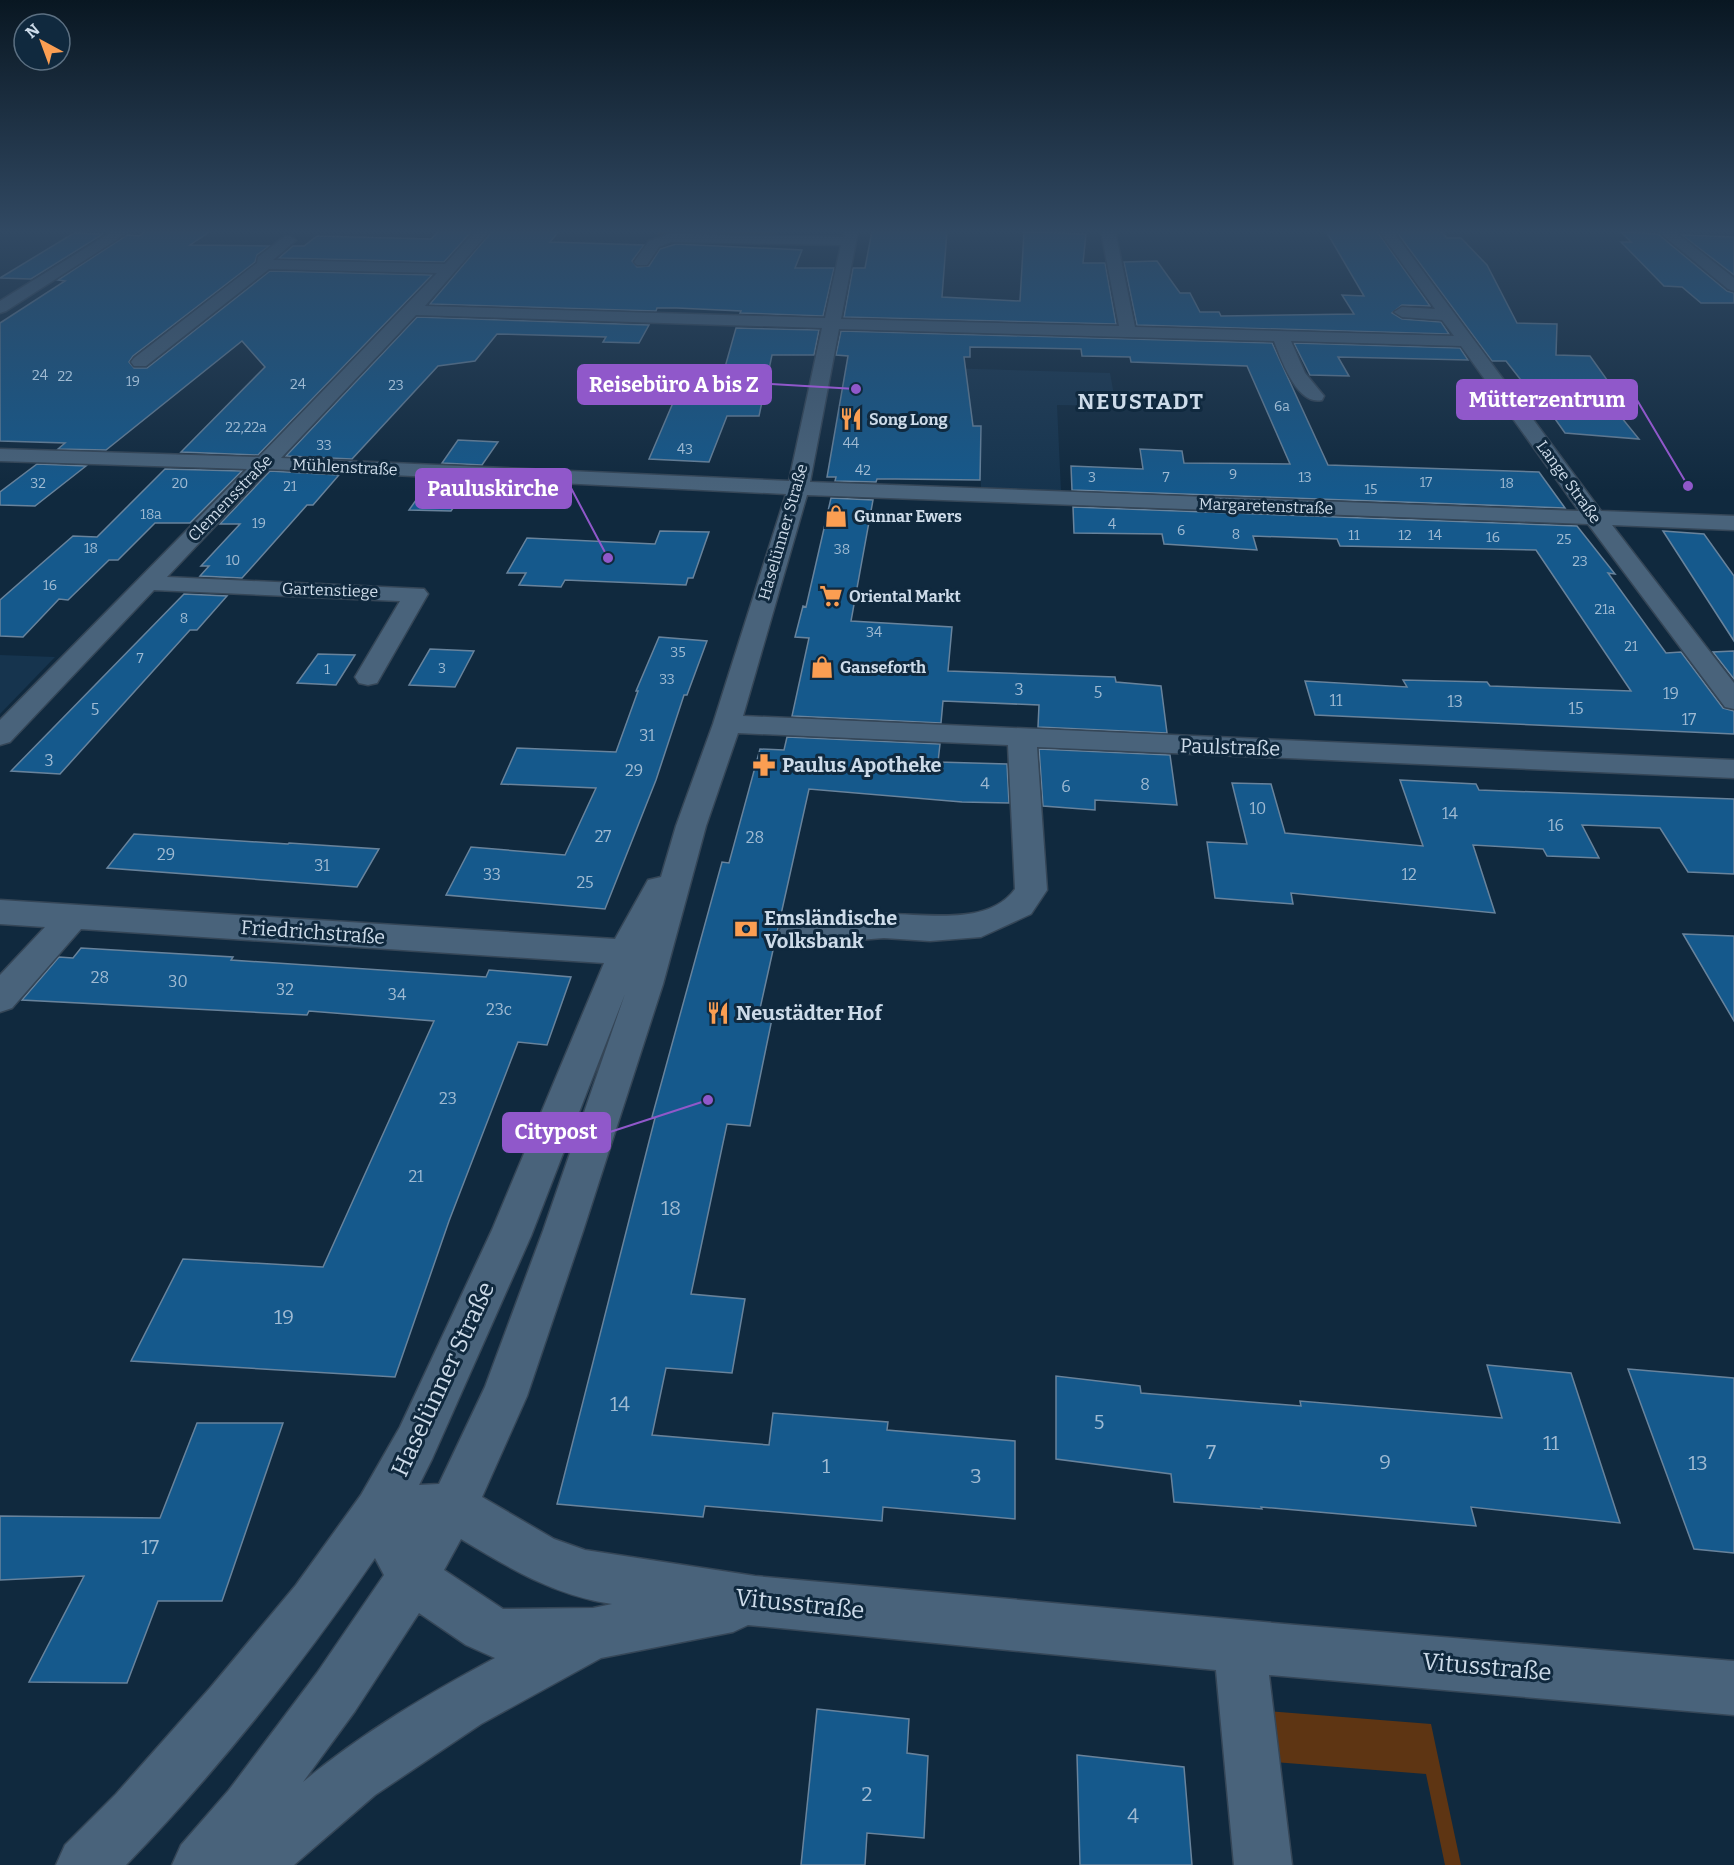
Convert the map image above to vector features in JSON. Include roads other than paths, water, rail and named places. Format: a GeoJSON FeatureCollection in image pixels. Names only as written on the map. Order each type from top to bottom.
{"type":"FeatureCollection","features":[{"type":"Feature","properties":{"kind":"street"},"geometry":{"type":"LineString","coordinates":[[140,362],[196,318]]}},
{"type":"Feature","properties":{"kind":"street","name":"Clemensstraße"},"geometry":{"type":"LineString","coordinates":[[0,736],[404,318]]}},
{"type":"Feature","properties":{"kind":"street"},"geometry":{"type":"LineString","coordinates":[[653,318],[1465,341]]}},
{"type":"Feature","properties":{"kind":"street","name":"Haselünner Straße"},"geometry":{"type":"LineString","coordinates":[[201,1865],[249,1810],[329,1701],[412,1578],[453,1507],[504,1396],[563,1231],[646,984],[691,826],[727,724],[798,488],[833,318]]}},
{"type":"Feature","properties":{"kind":"street"},"geometry":{"type":"LineString","coordinates":[[1125,318],[1128,332]]}},
{"type":"Feature","properties":{"kind":"street","name":"Lange Straße"},"geometry":{"type":"LineString","coordinates":[[1448,318],[1595,518],[1734,701]]}},
{"type":"Feature","properties":{"kind":"street"},"geometry":{"type":"LineString","coordinates":[[1280,336],[1297,375],[1315,396]]}},
{"type":"Feature","properties":{"kind":"street","name":"Mühlenstraße"},"geometry":{"type":"LineString","coordinates":[[0,455],[264,463],[798,488]]}},
{"type":"Feature","properties":{"kind":"street","name":"Margaretenstraße"},"geometry":{"type":"LineString","coordinates":[[798,488],[1734,523]]}},
{"type":"Feature","properties":{"kind":"street","name":"Gartenstiege"},"geometry":{"type":"LineString","coordinates":[[148,583],[416,594],[368,677]]}},
{"type":"Feature","properties":{"kind":"street","name":"Paulstraße"},"geometry":{"type":"LineString","coordinates":[[727,724],[1734,769]]}},
{"type":"Feature","properties":{"kind":"street"},"geometry":{"type":"LineString","coordinates":[[795,933],[884,926],[930,928],[981,925],[1020,906],[1031,890],[1022,738]]}},
{"type":"Feature","properties":{"kind":"street","name":"Haselünner Straße"},"geometry":{"type":"LineString","coordinates":[[85,1865],[136,1814],[229,1707],[314,1603],[378,1512],[416,1443],[510,1236],[625,952],[691,826]]}},
{"type":"Feature","properties":{"kind":"street","name":"Friedrichstraße"},"geometry":{"type":"LineString","coordinates":[[0,912],[625,952]]}},
{"type":"Feature","properties":{"kind":"street"},"geometry":{"type":"LineString","coordinates":[[0,998],[73,917]]}},
{"type":"Feature","properties":{"kind":"street"},"geometry":{"type":"LineString","coordinates":[[453,1507],[378,1512],[412,1578],[484,1627],[502,1635],[593,1634],[755,1601]]}},
{"type":"Feature","properties":{"kind":"street","name":"Vitusstraße"},"geometry":{"type":"LineString","coordinates":[[453,1507],[541,1559],[585,1575],[755,1601],[1240,1646],[1734,1688]]}},
{"type":"Feature","properties":{"kind":"street"},"geometry":{"type":"LineString","coordinates":[[250,1865],[355,1775],[462,1705],[593,1634]]}},
{"type":"Feature","properties":{"kind":"street"},"geometry":{"type":"LineString","coordinates":[[1240,1646],[1263,1865]]}},
{"type":"Feature","properties":{"kind":"place","name":"Reisebüro A bis Z"},"geometry":{"type":"Point","coordinates":[856,389]}},
{"type":"Feature","properties":{"kind":"place","name":"Song Long"},"geometry":{"type":"Point","coordinates":[851,419]}},
{"type":"Feature","properties":{"kind":"place","name":"Mütterzentrum"},"geometry":{"type":"Point","coordinates":[1688,486]}},
{"type":"Feature","properties":{"kind":"place","name":"Gunnar Ewers"},"geometry":{"type":"Point","coordinates":[836,516]}},
{"type":"Feature","properties":{"kind":"place","name":"Pauluskirche"},"geometry":{"type":"Point","coordinates":[608,558]}},
{"type":"Feature","properties":{"kind":"place","name":"Oriental Markt"},"geometry":{"type":"Point","coordinates":[831,596]}},
{"type":"Feature","properties":{"kind":"place","name":"Ganseforth"},"geometry":{"type":"Point","coordinates":[822,667]}},
{"type":"Feature","properties":{"kind":"place","name":"Paulus Apotheke"},"geometry":{"type":"Point","coordinates":[764,765]}},
{"type":"Feature","properties":{"kind":"place","name":"Emsländische Volksbank"},"geometry":{"type":"Point","coordinates":[746,929]}},
{"type":"Feature","properties":{"kind":"place","name":"Neustädter Hof"},"geometry":{"type":"Point","coordinates":[718,1013]}},
{"type":"Feature","properties":{"kind":"place","name":"Citypost"},"geometry":{"type":"Point","coordinates":[708,1100]}},
{"type":"Feature","properties":{"kind":"district","name":"NEUSTADT"},"geometry":{"type":"Point","coordinates":[1141,401]}}]}
